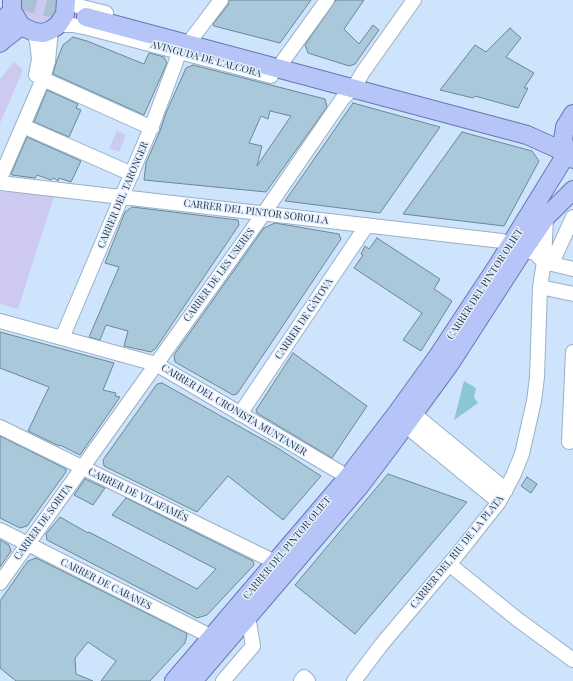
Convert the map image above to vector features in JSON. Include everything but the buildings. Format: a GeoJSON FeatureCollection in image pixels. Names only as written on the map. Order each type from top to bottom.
{"type":"FeatureCollection","features":[{"type":"Feature","properties":{"kind":"main road"},"geometry":{"type":"LineString","coordinates":[[0,43],[41,28],[65,14],[66,0]]}},
{"type":"Feature","properties":{"kind":"main road"},"geometry":{"type":"LineString","coordinates":[[7,10],[41,28]]}},
{"type":"Feature","properties":{"kind":"main road","name":"AVINGUDA DE L'ALCORA"},"geometry":{"type":"LineString","coordinates":[[86,18],[527,136],[570,156]]}},
{"type":"Feature","properties":{"kind":"main road"},"geometry":{"type":"LineString","coordinates":[[569,121],[563,140],[570,156]]}},
{"type":"Feature","properties":{"kind":"main road","name":"AVINGUDA DE L'ALCORA"},"geometry":{"type":"LineString","coordinates":[[527,136],[549,134],[569,121]]}},
{"type":"Feature","properties":{"kind":"main road","name":"CARRER DEL PINTOR OLIET"},"geometry":{"type":"LineString","coordinates":[[516,249],[534,209],[570,156]]}},
{"type":"Feature","properties":{"kind":"main road","name":"CARRER DEL PINTOR OLIET"},"geometry":{"type":"LineString","coordinates":[[193,681],[359,487],[405,417],[442,350],[516,249],[573,190]]}},
{"type":"Feature","properties":{"kind":"main road","name":"CARRER DEL PINTOR OLIET"},"geometry":{"type":"LineString","coordinates":[[174,681],[348,477],[405,417]]}},
{"type":"Feature","properties":{"kind":"street","name":"AVINGUDA DE L'ALCORA"},"geometry":{"type":"LineString","coordinates":[[66,0],[78,6],[338,77],[353,89]]}},
{"type":"Feature","properties":{"kind":"street"},"geometry":{"type":"LineString","coordinates":[[193,37],[221,0]]}},
{"type":"Feature","properties":{"kind":"street"},"geometry":{"type":"LineString","coordinates":[[283,61],[327,0]]}},
{"type":"Feature","properties":{"kind":"street","name":"CARRER DE LES USERES"},"geometry":{"type":"LineString","coordinates":[[156,364],[264,213],[343,98],[353,89],[363,72],[414,0]]}},
{"type":"Feature","properties":{"kind":"street","name":"AVINGUDA DE L'ALCORA"},"geometry":{"type":"LineString","coordinates":[[41,28],[73,25],[332,92],[353,89]]}},
{"type":"Feature","properties":{"kind":"street"},"geometry":{"type":"LineString","coordinates":[[0,177],[44,79],[48,62],[41,28]]}},
{"type":"Feature","properties":{"kind":"street"},"geometry":{"type":"LineString","coordinates":[[0,157],[36,76],[39,59],[37,42],[41,28]]}},
{"type":"Feature","properties":{"kind":"street","name":"CARRER DEL TARONGER"},"geometry":{"type":"LineString","coordinates":[[62,338],[152,128],[176,62],[178,55],[176,51]]}},
{"type":"Feature","properties":{"kind":"street"},"geometry":{"type":"LineString","coordinates":[[44,79],[152,128]]}},
{"type":"Feature","properties":{"kind":"street"},"geometry":{"type":"LineString","coordinates":[[24,126],[132,174]]}},
{"type":"Feature","properties":{"kind":"street","name":"CARRER DEL PINTOR SOROLLA"},"geometry":{"type":"LineString","coordinates":[[0,183],[502,240],[516,249],[534,252],[548,262],[573,269]]}},
{"type":"Feature","properties":{"kind":"street","name":"CARRER DEL RIU DE LA PLATA"},"geometry":{"type":"LineString","coordinates":[[354,681],[382,644],[499,502],[522,454],[534,401],[537,377],[540,286],[548,262],[546,217]]}},
{"type":"Feature","properties":{"kind":"street"},"geometry":{"type":"LineString","coordinates":[[548,262],[573,217]]}},
{"type":"Feature","properties":{"kind":"street","name":"CARRER DE GÀTOVA"},"geometry":{"type":"LineString","coordinates":[[240,414],[367,225]]}},
{"type":"Feature","properties":{"kind":"street"},"geometry":{"type":"LineString","coordinates":[[540,286],[573,294]]}},
{"type":"Feature","properties":{"kind":"street","name":"CARRER DEL CRONISTA MUNTANER"},"geometry":{"type":"LineString","coordinates":[[0,321],[156,364],[348,477]]}},
{"type":"Feature","properties":{"kind":"street"},"geometry":{"type":"LineString","coordinates":[[569,442],[573,352]]}},
{"type":"Feature","properties":{"kind":"street","name":"CARRER DE SORITA"},"geometry":{"type":"LineString","coordinates":[[0,583],[156,364]]}},
{"type":"Feature","properties":{"kind":"street"},"geometry":{"type":"LineString","coordinates":[[405,417],[506,490]]}},
{"type":"Feature","properties":{"kind":"street"},"geometry":{"type":"LineString","coordinates":[[405,417],[499,502]]}},
{"type":"Feature","properties":{"kind":"street","name":"CARRER DE VILAFAMÉS"},"geometry":{"type":"LineString","coordinates":[[0,427],[275,562]]}},
{"type":"Feature","properties":{"kind":"street","name":"CARRER DE CABANES"},"geometry":{"type":"LineString","coordinates":[[0,530],[212,637]]}},
{"type":"Feature","properties":{"kind":"street"},"geometry":{"type":"LineString","coordinates":[[449,564],[517,620],[573,660]]}},
{"type":"Feature","properties":{"kind":"street"},"geometry":{"type":"LineString","coordinates":[[223,681],[254,646],[248,616]]}},
{"type":"Feature","properties":{"kind":"street"},"geometry":{"type":"LineString","coordinates":[[301,681],[304,677],[308,681]]}},
{"type":"Feature","properties":{"kind":"shaded area"},"geometry":{"type":"Polygon","coordinates":[[[20,0],[56,0],[57,7],[52,18],[47,21],[35,23],[29,21],[21,12],[20,0]]]}},
{"type":"Feature","properties":{"kind":"shaded area"},"geometry":{"type":"Polygon","coordinates":[[[14,62],[23,70],[0,123],[0,79],[14,62]]]}},
{"type":"Feature","properties":{"kind":"shaded area"},"geometry":{"type":"Polygon","coordinates":[[[117,131],[126,135],[119,152],[109,148],[117,131]]]}},
{"type":"Feature","properties":{"kind":"shaded area"},"geometry":{"type":"Polygon","coordinates":[[[4,190],[54,196],[18,309],[0,304],[0,193],[4,190]]]}},
{"type":"Feature","properties":{"kind":"shaded area"},"geometry":{"type":"Polygon","coordinates":[[[464,381],[476,388],[474,397],[478,403],[454,420],[464,381]]]}},
{"type":"Feature","properties":{"kind":"tunnel"},"geometry":{"type":"LineString","coordinates":[[19,0],[86,17]]}}]}
